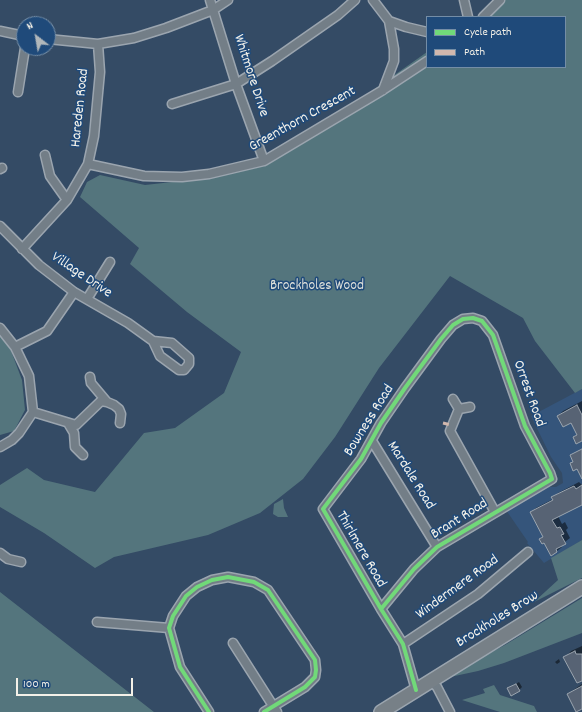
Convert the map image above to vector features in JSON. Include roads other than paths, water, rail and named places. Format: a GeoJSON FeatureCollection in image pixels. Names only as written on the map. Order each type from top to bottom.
{"type":"FeatureCollection","features":[{"type":"Feature","properties":{"kind":"highway","name":"Brockholes Brow"},"geometry":{"type":"LineString","coordinates":[[381,712],[582,587]]}},
{"type":"Feature","properties":{"kind":"street","name":"Whitmore Drive"},"geometry":{"type":"LineString","coordinates":[[210,0],[236,84],[264,161]]}},
{"type":"Feature","properties":{"kind":"street"},"geometry":{"type":"LineString","coordinates":[[56,40],[98,44],[134,38],[166,28],[213,10],[228,0]]}},
{"type":"Feature","properties":{"kind":"street"},"geometry":{"type":"LineString","coordinates":[[172,104],[236,84],[338,15],[355,0]]}},
{"type":"Feature","properties":{"kind":"street"},"geometry":{"type":"LineString","coordinates":[[373,0],[389,21],[394,49],[394,61],[382,90]]}},
{"type":"Feature","properties":{"kind":"street"},"geometry":{"type":"LineString","coordinates":[[464,0],[468,16]]}},
{"type":"Feature","properties":{"kind":"street"},"geometry":{"type":"LineString","coordinates":[[484,16],[500,0]]}},
{"type":"Feature","properties":{"kind":"street"},"geometry":{"type":"LineString","coordinates":[[389,21],[426,32]]}},
{"type":"Feature","properties":{"kind":"street"},"geometry":{"type":"LineString","coordinates":[[0,31],[16,34]]}},
{"type":"Feature","properties":{"kind":"street","name":"Hareden Road"},"geometry":{"type":"LineString","coordinates":[[22,249],[67,200],[88,164],[94,136],[100,72],[98,44]]}},
{"type":"Feature","properties":{"kind":"street"},"geometry":{"type":"LineString","coordinates":[[18,92],[24,56]]}},
{"type":"Feature","properties":{"kind":"street","name":"Greenthorn Crescent"},"geometry":{"type":"LineString","coordinates":[[88,164],[144,176],[182,177],[227,171],[264,161],[426,62]]}},
{"type":"Feature","properties":{"kind":"street"},"geometry":{"type":"LineString","coordinates":[[45,155],[50,176],[67,200]]}},
{"type":"Feature","properties":{"kind":"street","name":"Village Drive"},"geometry":{"type":"LineString","coordinates":[[0,226],[39,265],[74,292],[128,323],[153,341],[160,356],[179,370],[184,370],[189,364],[189,358],[172,343],[153,341]]}},
{"type":"Feature","properties":{"kind":"street"},"geometry":{"type":"LineString","coordinates":[[87,299],[110,262]]}},
{"type":"Feature","properties":{"kind":"street"},"geometry":{"type":"LineString","coordinates":[[15,347],[47,331],[74,292]]}},
{"type":"Feature","properties":{"kind":"street","name":"Bowness Road"},"geometry":{"type":"LineString","coordinates":[[322,509],[361,459],[405,388],[453,325],[463,319],[473,318]]}},
{"type":"Feature","properties":{"kind":"street","name":"Orrest Road"},"geometry":{"type":"LineString","coordinates":[[473,318],[482,321],[493,335],[525,426],[552,476],[547,483]]}},
{"type":"Feature","properties":{"kind":"street"},"geometry":{"type":"LineString","coordinates":[[0,328],[15,347],[29,376],[34,412],[19,433],[12,440],[0,447]]}},
{"type":"Feature","properties":{"kind":"street"},"geometry":{"type":"LineString","coordinates":[[90,377],[91,383],[107,402]]}},
{"type":"Feature","properties":{"kind":"street"},"geometry":{"type":"LineString","coordinates":[[454,399],[459,409],[450,431],[495,512]]}},
{"type":"Feature","properties":{"kind":"street"},"geometry":{"type":"LineString","coordinates":[[34,412],[76,425],[101,402],[107,402],[119,409],[121,414],[120,423]]}},
{"type":"Feature","properties":{"kind":"street"},"geometry":{"type":"LineString","coordinates":[[459,409],[470,407]]}},
{"type":"Feature","properties":{"kind":"street"},"geometry":{"type":"LineString","coordinates":[[68,423],[74,434],[75,447],[83,455]]}},
{"type":"Feature","properties":{"kind":"street","name":"Mardale Road"},"geometry":{"type":"LineString","coordinates":[[372,441],[437,547]]}},
{"type":"Feature","properties":{"kind":"street","name":"Brant Road"},"geometry":{"type":"LineString","coordinates":[[381,609],[414,569],[437,547],[547,483]]}},
{"type":"Feature","properties":{"kind":"street","name":"Thirlmere Road"},"geometry":{"type":"LineString","coordinates":[[322,509],[403,644],[416,690]]}},
{"type":"Feature","properties":{"kind":"street","name":"Windermere Road"},"geometry":{"type":"LineString","coordinates":[[403,644],[478,594],[528,552]]}},
{"type":"Feature","properties":{"kind":"street"},"geometry":{"type":"LineString","coordinates":[[0,553],[8,559],[21,562]]}},
{"type":"Feature","properties":{"kind":"street"},"geometry":{"type":"LineString","coordinates":[[209,712],[180,667],[169,628],[173,616],[186,596],[197,587],[212,580],[228,577],[240,578],[254,582],[268,590],[314,660],[316,670],[315,677],[305,687],[275,709],[264,712]]}},
{"type":"Feature","properties":{"kind":"street"},"geometry":{"type":"LineString","coordinates":[[97,622],[169,628]]}},
{"type":"Feature","properties":{"kind":"street"},"geometry":{"type":"LineString","coordinates":[[233,643],[275,709]]}},
{"type":"Feature","properties":{"kind":"street"},"geometry":{"type":"LineString","coordinates":[[431,681],[437,687],[450,712]]}},
{"type":"Feature","properties":{"kind":"park label","name":"Brockholes Wood"},"geometry":{"type":"Point","coordinates":[317,287]}}]}
